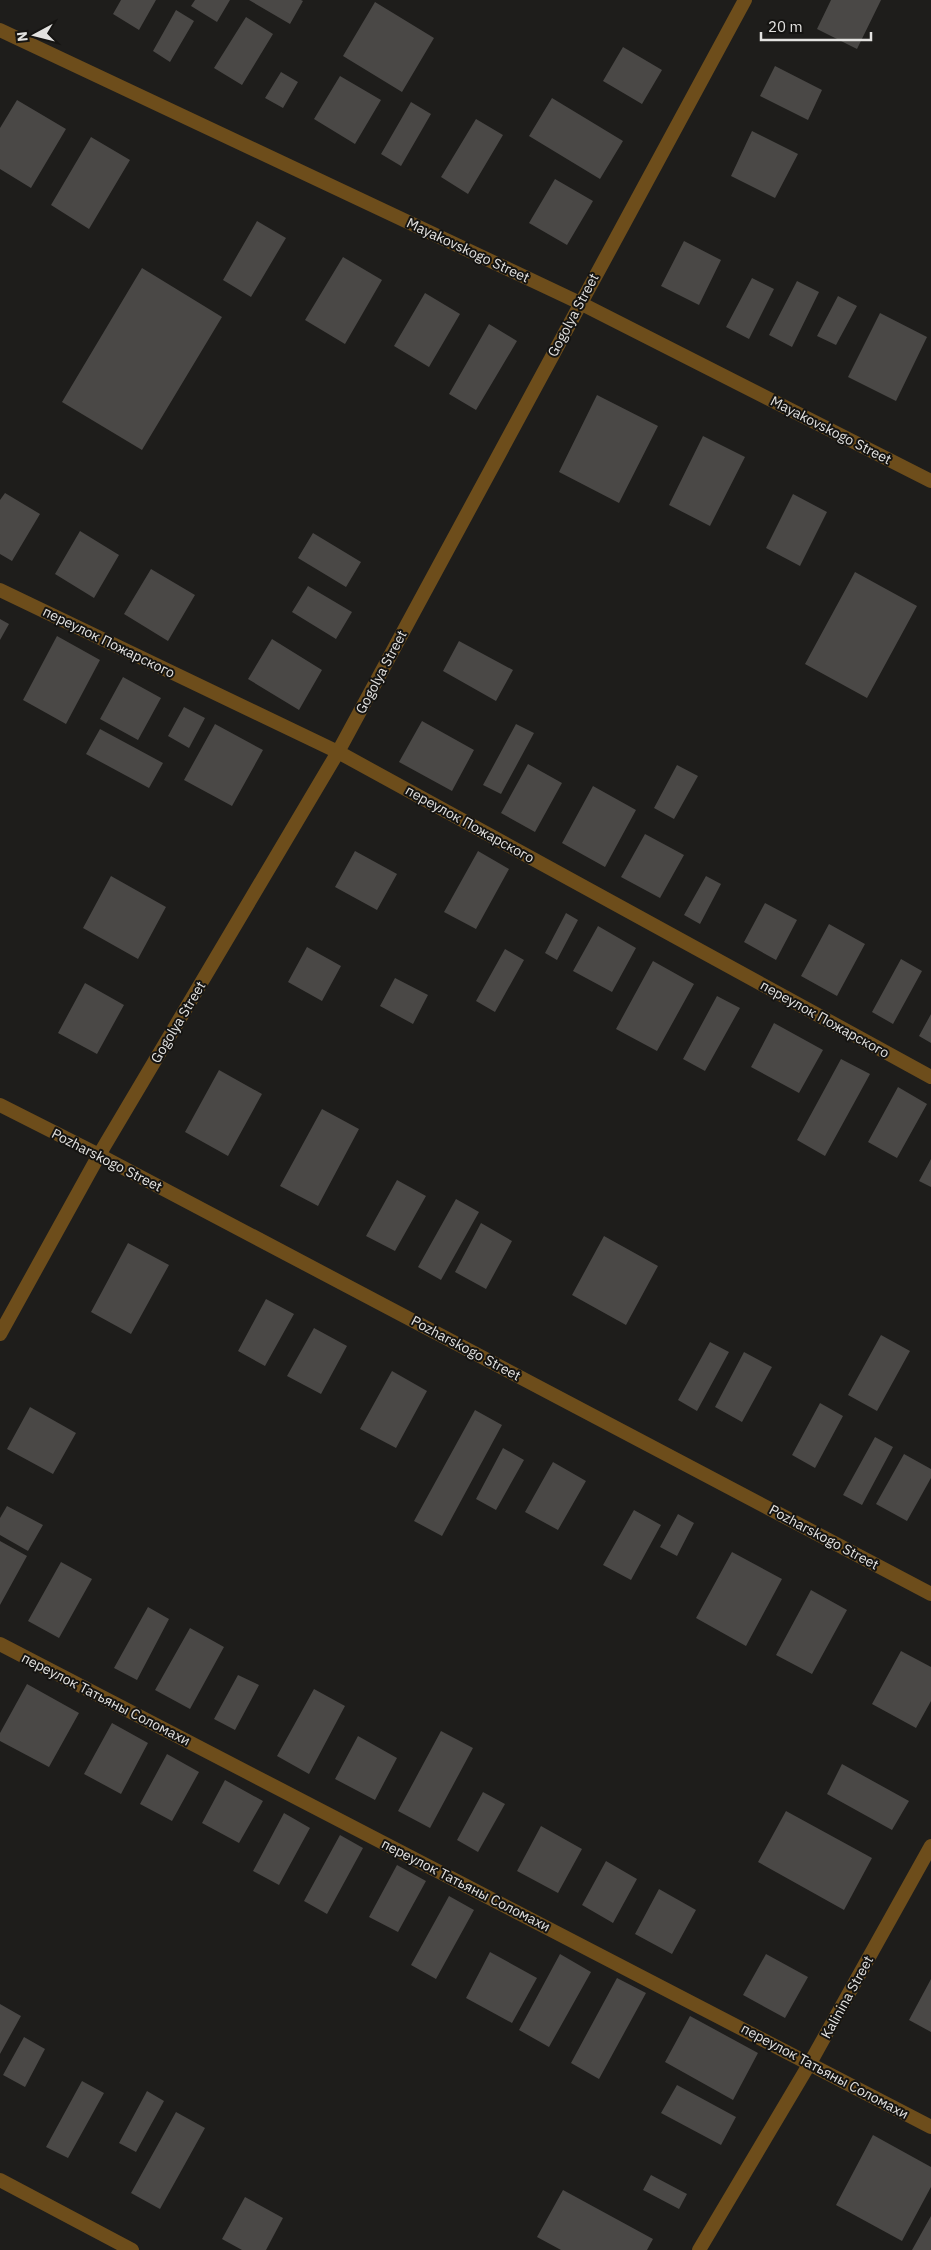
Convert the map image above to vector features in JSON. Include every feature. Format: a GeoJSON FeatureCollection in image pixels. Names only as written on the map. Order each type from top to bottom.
{"type":"FeatureCollection","features":[{"type":"Feature","properties":{"kind":"street","name":"Gogolya Street"},"geometry":{"type":"LineString","coordinates":[[0,1334],[100,1155],[338,752],[745,0]]}},
{"type":"Feature","properties":{"kind":"street","name":"Mayakovskogo Street"},"geometry":{"type":"LineString","coordinates":[[0,30],[580,303],[931,481]]}},
{"type":"Feature","properties":{"kind":"street","name":"переулок Пожарского"},"geometry":{"type":"LineString","coordinates":[[0,590],[338,752],[931,1077]]}},
{"type":"Feature","properties":{"kind":"street","name":"Pozharskogo Street"},"geometry":{"type":"LineString","coordinates":[[0,1105],[100,1155],[931,1594]]}},
{"type":"Feature","properties":{"kind":"street","name":"переулок Татьяны Соломахи"},"geometry":{"type":"LineString","coordinates":[[0,1644],[931,2127]]}},
{"type":"Feature","properties":{"kind":"street","name":"Kalinina Street"},"geometry":{"type":"LineString","coordinates":[[699,2250],[810,2063],[931,1846]]}},
{"type":"Feature","properties":{"kind":"street"},"geometry":{"type":"LineString","coordinates":[[0,2180],[132,2250]]}},
{"type":"Feature","properties":{"kind":"building"},"geometry":{"type":"Polygon","coordinates":[[[121,0],[156,0],[139,30],[113,14],[121,0]]]}},
{"type":"Feature","properties":{"kind":"building"},"geometry":{"type":"Polygon","coordinates":[[[195,0],[230,0],[217,22],[191,6],[195,0]]]}},
{"type":"Feature","properties":{"kind":"building"},"geometry":{"type":"Polygon","coordinates":[[[249,0],[301,0],[303,1],[290,24],[249,0]]]}},
{"type":"Feature","properties":{"kind":"building"},"geometry":{"type":"Polygon","coordinates":[[[831,0],[881,0],[857,49],[817,29],[831,0]]]}},
{"type":"Feature","properties":{"kind":"building"},"geometry":{"type":"Polygon","coordinates":[[[375,2],[434,38],[402,92],[343,56],[375,2]]]}},
{"type":"Feature","properties":{"kind":"building"},"geometry":{"type":"Polygon","coordinates":[[[176,10],[194,21],[170,62],[153,51],[176,10]]]}},
{"type":"Feature","properties":{"kind":"building"},"geometry":{"type":"Polygon","coordinates":[[[246,17],[273,34],[242,85],[214,68],[246,17]]]}},
{"type":"Feature","properties":{"kind":"building"},"geometry":{"type":"Polygon","coordinates":[[[623,47],[662,70],[642,104],[603,81],[623,47]]]}},
{"type":"Feature","properties":{"kind":"building"},"geometry":{"type":"Polygon","coordinates":[[[775,66],[822,90],[808,120],[760,96],[775,66]]]}},
{"type":"Feature","properties":{"kind":"building"},"geometry":{"type":"Polygon","coordinates":[[[281,72],[298,82],[283,108],[265,98],[281,72]]]}},
{"type":"Feature","properties":{"kind":"building"},"geometry":{"type":"Polygon","coordinates":[[[340,76],[381,100],[355,144],[314,119],[340,76]]]}},
{"type":"Feature","properties":{"kind":"building"},"geometry":{"type":"Polygon","coordinates":[[[552,98],[623,141],[600,179],[529,136],[552,98]]]}},
{"type":"Feature","properties":{"kind":"building"},"geometry":{"type":"Polygon","coordinates":[[[17,100],[66,129],[31,188],[0,169],[0,128],[17,100]]]}},
{"type":"Feature","properties":{"kind":"building"},"geometry":{"type":"Polygon","coordinates":[[[411,102],[431,114],[401,166],[381,154],[411,102]]]}},
{"type":"Feature","properties":{"kind":"building"},"geometry":{"type":"Polygon","coordinates":[[[476,119],[503,135],[468,194],[441,177],[476,119]]]}},
{"type":"Feature","properties":{"kind":"building"},"geometry":{"type":"Polygon","coordinates":[[[752,131],[798,154],[775,198],[731,176],[752,131]]]}},
{"type":"Feature","properties":{"kind":"building"},"geometry":{"type":"Polygon","coordinates":[[[91,137],[130,160],[89,229],[51,205],[91,137]]]}},
{"type":"Feature","properties":{"kind":"building"},"geometry":{"type":"Polygon","coordinates":[[[555,179],[593,201],[567,245],[529,223],[555,179]]]}},
{"type":"Feature","properties":{"kind":"building"},"geometry":{"type":"Polygon","coordinates":[[[257,221],[286,238],[251,297],[223,280],[257,221]]]}},
{"type":"Feature","properties":{"kind":"building"},"geometry":{"type":"Polygon","coordinates":[[[684,241],[721,260],[699,305],[661,286],[684,241]]]}},
{"type":"Feature","properties":{"kind":"building"},"geometry":{"type":"Polygon","coordinates":[[[343,257],[382,280],[345,344],[305,320],[343,257]]]}},
{"type":"Feature","properties":{"kind":"building"},"geometry":{"type":"Polygon","coordinates":[[[142,268],[222,317],[142,450],[62,402],[142,268]]]}},
{"type":"Feature","properties":{"kind":"building"},"geometry":{"type":"Polygon","coordinates":[[[752,278],[774,289],[749,339],[726,327],[752,278]]]}},
{"type":"Feature","properties":{"kind":"building"},"geometry":{"type":"Polygon","coordinates":[[[797,281],[819,292],[792,347],[769,335],[797,281]]]}},
{"type":"Feature","properties":{"kind":"building"},"geometry":{"type":"Polygon","coordinates":[[[425,293],[460,314],[429,367],[394,346],[425,293]]]}},
{"type":"Feature","properties":{"kind":"building"},"geometry":{"type":"Polygon","coordinates":[[[838,296],[857,306],[836,345],[817,336],[838,296]]]}},
{"type":"Feature","properties":{"kind":"building"},"geometry":{"type":"Polygon","coordinates":[[[880,313],[927,337],[896,401],[848,377],[880,313]]]}},
{"type":"Feature","properties":{"kind":"building"},"geometry":{"type":"Polygon","coordinates":[[[489,324],[517,341],[476,410],[449,394],[489,324]]]}},
{"type":"Feature","properties":{"kind":"building"},"geometry":{"type":"Polygon","coordinates":[[[597,395],[658,426],[619,503],[559,472],[597,395]]]}},
{"type":"Feature","properties":{"kind":"building"},"geometry":{"type":"Polygon","coordinates":[[[703,436],[745,457],[710,526],[669,505],[703,436]]]}},
{"type":"Feature","properties":{"kind":"building"},"geometry":{"type":"Polygon","coordinates":[[[5,493],[40,514],[12,561],[0,554],[0,500],[5,493]]]}},
{"type":"Feature","properties":{"kind":"building"},"geometry":{"type":"Polygon","coordinates":[[[793,494],[827,512],[800,566],[766,548],[793,494]]]}},
{"type":"Feature","properties":{"kind":"building"},"geometry":{"type":"Polygon","coordinates":[[[80,531],[119,555],[94,598],[55,574],[80,531]]]}},
{"type":"Feature","properties":{"kind":"building"},"geometry":{"type":"Polygon","coordinates":[[[313,533],[361,562],[346,587],[298,558],[313,533]]]}},
{"type":"Feature","properties":{"kind":"building"},"geometry":{"type":"Polygon","coordinates":[[[151,569],[195,595],[168,641],[124,614],[151,569]]]}},
{"type":"Feature","properties":{"kind":"building"},"geometry":{"type":"Polygon","coordinates":[[[855,572],[917,606],[867,698],[805,664],[855,572]]]}},
{"type":"Feature","properties":{"kind":"building"},"geometry":{"type":"Polygon","coordinates":[[[308,586],[352,612],[336,639],[292,612],[308,586]]]}},
{"type":"Feature","properties":{"kind":"building"},"geometry":{"type":"Polygon","coordinates":[[[0,619],[9,624],[0,640],[0,619]]]}},
{"type":"Feature","properties":{"kind":"building"},"geometry":{"type":"Polygon","coordinates":[[[57,636],[100,660],[66,724],[23,700],[57,636]]]}},
{"type":"Feature","properties":{"kind":"building"},"geometry":{"type":"Polygon","coordinates":[[[272,639],[322,670],[299,710],[248,679],[272,639]]]}},
{"type":"Feature","properties":{"kind":"building"},"geometry":{"type":"Polygon","coordinates":[[[459,641],[513,670],[496,701],[443,671],[459,641]]]}},
{"type":"Feature","properties":{"kind":"building"},"geometry":{"type":"Polygon","coordinates":[[[123,677],[161,698],[138,740],[100,719],[123,677]]]}},
{"type":"Feature","properties":{"kind":"building"},"geometry":{"type":"Polygon","coordinates":[[[184,707],[205,718],[189,748],[168,736],[184,707]]]}},
{"type":"Feature","properties":{"kind":"building"},"geometry":{"type":"Polygon","coordinates":[[[422,721],[474,750],[452,791],[399,762],[422,721]]]}},
{"type":"Feature","properties":{"kind":"building"},"geometry":{"type":"Polygon","coordinates":[[[215,724],[263,750],[232,806],[184,780],[215,724]]]}},
{"type":"Feature","properties":{"kind":"building"},"geometry":{"type":"Polygon","coordinates":[[[516,724],[534,733],[501,794],[483,785],[516,724]]]}},
{"type":"Feature","properties":{"kind":"building"},"geometry":{"type":"Polygon","coordinates":[[[100,729],[163,763],[149,788],[86,754],[100,729]]]}},
{"type":"Feature","properties":{"kind":"building"},"geometry":{"type":"Polygon","coordinates":[[[528,764],[562,783],[535,832],[501,813],[528,764]]]}},
{"type":"Feature","properties":{"kind":"building"},"geometry":{"type":"Polygon","coordinates":[[[677,765],[698,776],[674,819],[654,808],[677,765]]]}},
{"type":"Feature","properties":{"kind":"building"},"geometry":{"type":"Polygon","coordinates":[[[593,786],[636,810],[605,867],[562,843],[593,786]]]}},
{"type":"Feature","properties":{"kind":"building"},"geometry":{"type":"Polygon","coordinates":[[[645,834],[684,855],[660,898],[621,877],[645,834]]]}},
{"type":"Feature","properties":{"kind":"building"},"geometry":{"type":"Polygon","coordinates":[[[355,851],[397,874],[377,910],[335,887],[355,851]]]}},
{"type":"Feature","properties":{"kind":"building"},"geometry":{"type":"Polygon","coordinates":[[[478,851],[509,869],[476,929],[444,912],[478,851]]]}},
{"type":"Feature","properties":{"kind":"building"},"geometry":{"type":"Polygon","coordinates":[[[111,876],[166,907],[138,959],[83,928],[111,876]]]}},
{"type":"Feature","properties":{"kind":"building"},"geometry":{"type":"Polygon","coordinates":[[[706,876],[721,884],[700,924],[684,915],[706,876]]]}},
{"type":"Feature","properties":{"kind":"building"},"geometry":{"type":"Polygon","coordinates":[[[765,903],[797,920],[776,960],[744,942],[765,903]]]}},
{"type":"Feature","properties":{"kind":"building"},"geometry":{"type":"Polygon","coordinates":[[[566,913],[578,920],[557,960],[545,953],[566,913]]]}},
{"type":"Feature","properties":{"kind":"building"},"geometry":{"type":"Polygon","coordinates":[[[829,924],[865,944],[837,996],[801,976],[829,924]]]}},
{"type":"Feature","properties":{"kind":"building"},"geometry":{"type":"Polygon","coordinates":[[[598,926],[636,948],[612,992],[573,971],[598,926]]]}},
{"type":"Feature","properties":{"kind":"building"},"geometry":{"type":"Polygon","coordinates":[[[307,947],[341,966],[322,1001],[288,982],[307,947]]]}},
{"type":"Feature","properties":{"kind":"building"},"geometry":{"type":"Polygon","coordinates":[[[505,949],[524,960],[495,1012],[476,1001],[505,949]]]}},
{"type":"Feature","properties":{"kind":"building"},"geometry":{"type":"Polygon","coordinates":[[[901,959],[922,971],[893,1024],[872,1012],[901,959]]]}},
{"type":"Feature","properties":{"kind":"building"},"geometry":{"type":"Polygon","coordinates":[[[653,961],[694,984],[657,1051],[616,1029],[653,961]]]}},
{"type":"Feature","properties":{"kind":"building"},"geometry":{"type":"Polygon","coordinates":[[[395,978],[428,995],[413,1024],[380,1006],[395,978]]]}},
{"type":"Feature","properties":{"kind":"building"},"geometry":{"type":"Polygon","coordinates":[[[85,983],[124,1005],[97,1054],[58,1033],[85,983]]]}},
{"type":"Feature","properties":{"kind":"building"},"geometry":{"type":"Polygon","coordinates":[[[717,996],[740,1008],[705,1071],[683,1059],[717,996]]]}},
{"type":"Feature","properties":{"kind":"building"},"geometry":{"type":"Polygon","coordinates":[[[931,1014],[931,1043],[919,1036],[931,1014]]]}},
{"type":"Feature","properties":{"kind":"building"},"geometry":{"type":"Polygon","coordinates":[[[774,1023],[823,1050],[799,1093],[751,1067],[774,1023]]]}},
{"type":"Feature","properties":{"kind":"building"},"geometry":{"type":"Polygon","coordinates":[[[841,1059],[870,1074],[825,1156],[797,1140],[841,1059]]]}},
{"type":"Feature","properties":{"kind":"building"},"geometry":{"type":"Polygon","coordinates":[[[219,1070],[262,1094],[228,1156],[185,1132],[219,1070]]]}},
{"type":"Feature","properties":{"kind":"building"},"geometry":{"type":"Polygon","coordinates":[[[898,1087],[927,1104],[897,1158],[868,1142],[898,1087]]]}},
{"type":"Feature","properties":{"kind":"building"},"geometry":{"type":"Polygon","coordinates":[[[322,1109],[359,1129],[318,1206],[280,1186],[322,1109]]]}},
{"type":"Feature","properties":{"kind":"building"},"geometry":{"type":"Polygon","coordinates":[[[931,1159],[931,1187],[919,1181],[931,1159]]]}},
{"type":"Feature","properties":{"kind":"building"},"geometry":{"type":"Polygon","coordinates":[[[397,1180],[426,1196],[395,1251],[366,1236],[397,1180]]]}},
{"type":"Feature","properties":{"kind":"building"},"geometry":{"type":"Polygon","coordinates":[[[456,1199],[479,1212],[441,1280],[418,1267],[456,1199]]]}},
{"type":"Feature","properties":{"kind":"building"},"geometry":{"type":"Polygon","coordinates":[[[481,1223],[512,1241],[486,1289],[455,1272],[481,1223]]]}},
{"type":"Feature","properties":{"kind":"building"},"geometry":{"type":"Polygon","coordinates":[[[604,1236],[658,1266],[626,1325],[572,1295],[604,1236]]]}},
{"type":"Feature","properties":{"kind":"building"},"geometry":{"type":"Polygon","coordinates":[[[128,1243],[169,1265],[131,1334],[91,1312],[128,1243]]]}},
{"type":"Feature","properties":{"kind":"building"},"geometry":{"type":"Polygon","coordinates":[[[266,1299],[294,1314],[265,1366],[238,1351],[266,1299]]]}},
{"type":"Feature","properties":{"kind":"building"},"geometry":{"type":"Polygon","coordinates":[[[314,1328],[347,1346],[321,1394],[287,1376],[314,1328]]]}},
{"type":"Feature","properties":{"kind":"building"},"geometry":{"type":"Polygon","coordinates":[[[881,1335],[910,1351],[877,1411],[848,1395],[881,1335]]]}},
{"type":"Feature","properties":{"kind":"building"},"geometry":{"type":"Polygon","coordinates":[[[710,1342],[729,1352],[697,1411],[678,1400],[710,1342]]]}},
{"type":"Feature","properties":{"kind":"building"},"geometry":{"type":"Polygon","coordinates":[[[744,1352],[772,1367],[742,1422],[715,1407],[744,1352]]]}},
{"type":"Feature","properties":{"kind":"building"},"geometry":{"type":"Polygon","coordinates":[[[392,1371],[427,1391],[396,1448],[360,1429],[392,1371]]]}},
{"type":"Feature","properties":{"kind":"building"},"geometry":{"type":"Polygon","coordinates":[[[820,1403],[843,1416],[815,1468],[792,1455],[820,1403]]]}},
{"type":"Feature","properties":{"kind":"building"},"geometry":{"type":"Polygon","coordinates":[[[30,1407],[76,1433],[53,1474],[7,1449],[30,1407]]]}},
{"type":"Feature","properties":{"kind":"building"},"geometry":{"type":"Polygon","coordinates":[[[475,1410],[502,1425],[442,1536],[414,1521],[475,1410]]]}},
{"type":"Feature","properties":{"kind":"building"},"geometry":{"type":"Polygon","coordinates":[[[875,1437],[893,1447],[862,1505],[843,1495],[875,1437]]]}},
{"type":"Feature","properties":{"kind":"building"},"geometry":{"type":"Polygon","coordinates":[[[503,1448],[524,1460],[496,1510],[476,1499],[503,1448]]]}},
{"type":"Feature","properties":{"kind":"building"},"geometry":{"type":"Polygon","coordinates":[[[904,1454],[931,1469],[931,1478],[907,1521],[876,1504],[904,1454]]]}},
{"type":"Feature","properties":{"kind":"building"},"geometry":{"type":"Polygon","coordinates":[[[553,1462],[586,1481],[558,1530],[525,1512],[553,1462]]]}},
{"type":"Feature","properties":{"kind":"building"},"geometry":{"type":"Polygon","coordinates":[[[7,1506],[43,1525],[28,1551],[0,1535],[0,1518],[7,1506]]]}},
{"type":"Feature","properties":{"kind":"building"},"geometry":{"type":"Polygon","coordinates":[[[634,1510],[661,1525],[631,1580],[603,1565],[634,1510]]]}},
{"type":"Feature","properties":{"kind":"building"},"geometry":{"type":"Polygon","coordinates":[[[678,1514],[694,1523],[677,1556],[660,1547],[678,1514]]]}},
{"type":"Feature","properties":{"kind":"building"},"geometry":{"type":"Polygon","coordinates":[[[0,1541],[27,1556],[0,1605],[0,1541]]]}},
{"type":"Feature","properties":{"kind":"building"},"geometry":{"type":"Polygon","coordinates":[[[732,1552],[782,1579],[746,1646],[696,1618],[732,1552]]]}},
{"type":"Feature","properties":{"kind":"building"},"geometry":{"type":"Polygon","coordinates":[[[61,1562],[92,1579],[59,1638],[28,1621],[61,1562]]]}},
{"type":"Feature","properties":{"kind":"building"},"geometry":{"type":"Polygon","coordinates":[[[811,1590],[847,1610],[812,1674],[776,1655],[811,1590]]]}},
{"type":"Feature","properties":{"kind":"building"},"geometry":{"type":"Polygon","coordinates":[[[148,1607],[169,1619],[137,1680],[114,1668],[148,1607]]]}},
{"type":"Feature","properties":{"kind":"building"},"geometry":{"type":"Polygon","coordinates":[[[190,1628],[224,1647],[190,1709],[155,1690],[190,1628]]]}},
{"type":"Feature","properties":{"kind":"building"},"geometry":{"type":"Polygon","coordinates":[[[901,1651],[931,1667],[931,1701],[916,1728],[872,1704],[901,1651]]]}},
{"type":"Feature","properties":{"kind":"building"},"geometry":{"type":"Polygon","coordinates":[[[238,1675],[259,1685],[235,1730],[214,1719],[238,1675]]]}},
{"type":"Feature","properties":{"kind":"building"},"geometry":{"type":"Polygon","coordinates":[[[27,1684],[79,1713],[49,1767],[0,1741],[0,1733],[27,1684]]]}},
{"type":"Feature","properties":{"kind":"building"},"geometry":{"type":"Polygon","coordinates":[[[314,1689],[345,1706],[309,1774],[277,1756],[314,1689]]]}},
{"type":"Feature","properties":{"kind":"building"},"geometry":{"type":"Polygon","coordinates":[[[112,1723],[148,1743],[121,1794],[84,1774],[112,1723]]]}},
{"type":"Feature","properties":{"kind":"building"},"geometry":{"type":"Polygon","coordinates":[[[441,1731],[473,1748],[430,1828],[398,1811],[441,1731]]]}},
{"type":"Feature","properties":{"kind":"building"},"geometry":{"type":"Polygon","coordinates":[[[358,1736],[397,1758],[375,1800],[335,1779],[358,1736]]]}},
{"type":"Feature","properties":{"kind":"building"},"geometry":{"type":"Polygon","coordinates":[[[167,1754],[199,1772],[172,1821],[140,1804],[167,1754]]]}},
{"type":"Feature","properties":{"kind":"building"},"geometry":{"type":"Polygon","coordinates":[[[842,1764],[909,1801],[892,1830],[827,1794],[842,1764]]]}},
{"type":"Feature","properties":{"kind":"building"},"geometry":{"type":"Polygon","coordinates":[[[225,1780],[263,1801],[239,1843],[202,1823],[225,1780]]]}},
{"type":"Feature","properties":{"kind":"building"},"geometry":{"type":"Polygon","coordinates":[[[483,1792],[505,1804],[478,1852],[457,1840],[483,1792]]]}},
{"type":"Feature","properties":{"kind":"building"},"geometry":{"type":"Polygon","coordinates":[[[786,1811],[872,1858],[844,1910],[758,1862],[786,1811]]]}},
{"type":"Feature","properties":{"kind":"building"},"geometry":{"type":"Polygon","coordinates":[[[284,1813],[310,1828],[279,1885],[253,1871],[284,1813]]]}},
{"type":"Feature","properties":{"kind":"building"},"geometry":{"type":"Polygon","coordinates":[[[541,1826],[582,1849],[558,1893],[517,1871],[541,1826]]]}},
{"type":"Feature","properties":{"kind":"building"},"geometry":{"type":"Polygon","coordinates":[[[340,1835],[363,1848],[327,1914],[304,1901],[340,1835]]]}},
{"type":"Feature","properties":{"kind":"building"},"geometry":{"type":"Polygon","coordinates":[[[606,1861],[637,1879],[613,1923],[582,1905],[606,1861]]]}},
{"type":"Feature","properties":{"kind":"building"},"geometry":{"type":"Polygon","coordinates":[[[397,1865],[426,1881],[398,1932],[369,1917],[397,1865]]]}},
{"type":"Feature","properties":{"kind":"building"},"geometry":{"type":"Polygon","coordinates":[[[659,1889],[696,1910],[672,1954],[635,1934],[659,1889]]]}},
{"type":"Feature","properties":{"kind":"building"},"geometry":{"type":"Polygon","coordinates":[[[449,1896],[474,1910],[436,1979],[411,1965],[449,1896]]]}},
{"type":"Feature","properties":{"kind":"building"},"geometry":{"type":"Polygon","coordinates":[[[490,1952],[537,1978],[512,2023],[466,1998],[490,1952]]]}},
{"type":"Feature","properties":{"kind":"building"},"geometry":{"type":"Polygon","coordinates":[[[560,1954],[591,1972],[549,2047],[519,2030],[560,1954]]]}},
{"type":"Feature","properties":{"kind":"building"},"geometry":{"type":"Polygon","coordinates":[[[766,1954],[808,1977],[785,2018],[743,1995],[766,1954]]]}},
{"type":"Feature","properties":{"kind":"building"},"geometry":{"type":"Polygon","coordinates":[[[617,1978],[646,1993],[599,2079],[571,2063],[617,1978]]]}},
{"type":"Feature","properties":{"kind":"building"},"geometry":{"type":"Polygon","coordinates":[[[931,1979],[931,2032],[909,2020],[931,1979]]]}},
{"type":"Feature","properties":{"kind":"building"},"geometry":{"type":"Polygon","coordinates":[[[0,2004],[21,2016],[0,2054],[0,2004]]]}},
{"type":"Feature","properties":{"kind":"building"},"geometry":{"type":"Polygon","coordinates":[[[690,2016],[758,2053],[733,2100],[665,2062],[690,2016]]]}},
{"type":"Feature","properties":{"kind":"building"},"geometry":{"type":"Polygon","coordinates":[[[24,2037],[45,2049],[25,2087],[3,2075],[24,2037]]]}},
{"type":"Feature","properties":{"kind":"building"},"geometry":{"type":"Polygon","coordinates":[[[82,2081],[104,2093],[68,2158],[46,2147],[82,2081]]]}},
{"type":"Feature","properties":{"kind":"building"},"geometry":{"type":"Polygon","coordinates":[[[677,2085],[736,2117],[721,2145],[661,2113],[677,2085]]]}},
{"type":"Feature","properties":{"kind":"building"},"geometry":{"type":"Polygon","coordinates":[[[147,2091],[164,2101],[136,2152],[119,2143],[147,2091]]]}},
{"type":"Feature","properties":{"kind":"building"},"geometry":{"type":"Polygon","coordinates":[[[176,2112],[205,2128],[160,2209],[131,2193],[176,2112]]]}},
{"type":"Feature","properties":{"kind":"building"},"geometry":{"type":"Polygon","coordinates":[[[873,2135],[931,2167],[931,2187],[902,2241],[836,2205],[873,2135]]]}},
{"type":"Feature","properties":{"kind":"building"},"geometry":{"type":"Polygon","coordinates":[[[651,2175],[687,2194],[679,2209],[643,2190],[651,2175]]]}},
{"type":"Feature","properties":{"kind":"building"},"geometry":{"type":"Polygon","coordinates":[[[563,2190],[653,2239],[647,2250],[561,2250],[537,2237],[563,2190]]]}},
{"type":"Feature","properties":{"kind":"building"},"geometry":{"type":"Polygon","coordinates":[[[245,2197],[283,2218],[266,2250],[242,2250],[222,2239],[245,2197]]]}},
{"type":"Feature","properties":{"kind":"building"},"geometry":{"type":"Polygon","coordinates":[[[931,2216],[931,2250],[912,2250],[931,2216]]]}}]}
